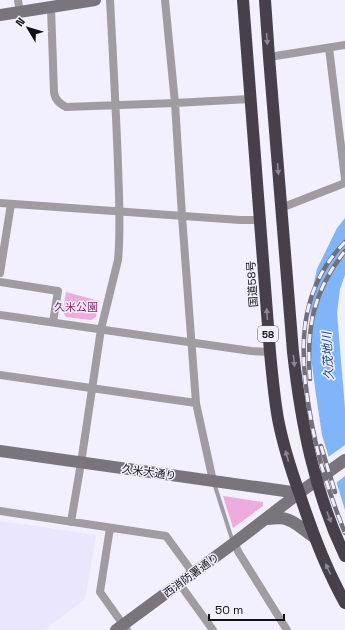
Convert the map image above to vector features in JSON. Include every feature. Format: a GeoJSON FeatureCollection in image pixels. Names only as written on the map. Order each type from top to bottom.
{"type":"FeatureCollection","features":[{"type":"Feature","properties":{"kind":"highway","name":"国道58号"},"geometry":{"type":"LineString","coordinates":[[243,0],[270,352],[278,420],[292,472],[314,537],[338,591],[345,602]]}},
{"type":"Feature","properties":{"kind":"highway","name":"58"},"geometry":{"type":"LineString","coordinates":[[265,0],[296,380],[312,467],[345,556]]}},
{"type":"Feature","properties":{"kind":"street"},"geometry":{"type":"LineString","coordinates":[[18,0],[20,12]]}},
{"type":"Feature","properties":{"kind":"street"},"geometry":{"type":"LineString","coordinates":[[0,16],[95,0]]}},
{"type":"Feature","properties":{"kind":"street"},"geometry":{"type":"LineString","coordinates":[[71,522],[101,328],[118,260],[120,212],[110,0]]}},
{"type":"Feature","properties":{"kind":"street"},"geometry":{"type":"LineString","coordinates":[[166,0],[175,104],[196,402],[213,481]]}},
{"type":"Feature","properties":{"kind":"street"},"geometry":{"type":"LineString","coordinates":[[51,8],[55,99],[66,107],[250,100]]}},
{"type":"Feature","properties":{"kind":"street"},"geometry":{"type":"LineString","coordinates":[[269,57],[345,45]]}},
{"type":"Feature","properties":{"kind":"street"},"geometry":{"type":"LineString","coordinates":[[329,48],[345,179]]}},
{"type":"Feature","properties":{"kind":"street"},"geometry":{"type":"LineString","coordinates":[[281,208],[345,183]]}},
{"type":"Feature","properties":{"kind":"street"},"geometry":{"type":"LineString","coordinates":[[0,203],[240,220],[260,220]]}},
{"type":"Feature","properties":{"kind":"street"},"geometry":{"type":"LineString","coordinates":[[0,274],[1,259],[11,204]]}},
{"type":"Feature","properties":{"kind":"street"},"geometry":{"type":"LineString","coordinates":[[0,282],[58,291],[53,322]]}},
{"type":"Feature","properties":{"kind":"street"},"geometry":{"type":"LineString","coordinates":[[0,315],[101,328],[252,351],[270,352]]}},
{"type":"Feature","properties":{"kind":"street"},"geometry":{"type":"LineString","coordinates":[[0,375],[196,402]]}},
{"type":"Feature","properties":{"kind":"street","name":"久米大通り"},"geometry":{"type":"LineString","coordinates":[[0,451],[299,493]]}},
{"type":"Feature","properties":{"kind":"street","name":"西消防署通り"},"geometry":{"type":"LineString","coordinates":[[122,628],[179,583],[345,460]]}},
{"type":"Feature","properties":{"kind":"street"},"geometry":{"type":"LineString","coordinates":[[0,511],[166,536],[193,573]]}},
{"type":"Feature","properties":{"kind":"street"},"geometry":{"type":"LineString","coordinates":[[265,520],[280,518],[286,519],[295,523],[314,537]]}},
{"type":"Feature","properties":{"kind":"street"},"geometry":{"type":"LineString","coordinates":[[110,528],[100,592],[122,628]]}},
{"type":"Feature","properties":{"kind":"street"},"geometry":{"type":"LineString","coordinates":[[234,543],[287,630]]}},
{"type":"Feature","properties":{"kind":"street"},"geometry":{"type":"LineString","coordinates":[[179,583],[213,630]]}},
{"type":"Feature","properties":{"kind":"lane"},"geometry":{"type":"LineString","coordinates":[[213,481],[234,543]]}},
{"type":"Feature","properties":{"kind":"shaded area"},"geometry":{"type":"Polygon","coordinates":[[[0,521],[96,535],[85,599],[44,630],[0,630],[0,521]]]}},
{"type":"Feature","properties":{"kind":"green space","name":"久米公園"},"geometry":{"type":"Polygon","coordinates":[[[66,292],[99,301],[96,317],[91,320],[66,317],[63,312],[66,292]]]}},
{"type":"Feature","properties":{"kind":"green space"},"geometry":{"type":"Polygon","coordinates":[[[223,496],[263,502],[263,506],[233,528],[223,496]]]}},
{"type":"Feature","properties":{"kind":"water","name":"久茂地川"},"geometry":{"type":"Polygon","coordinates":[[[345,218],[345,275],[340,289],[337,313],[345,408],[345,510],[322,435],[311,357],[310,329],[311,296],[317,269],[337,228],[345,218]]]}},
{"type":"Feature","properties":{"kind":"pier"},"geometry":{"type":"Polygon","coordinates":[[[345,445],[345,476],[336,483],[327,458],[345,445]]]}},
{"type":"Feature","properties":{"kind":"railway"},"geometry":{"type":"LineString","coordinates":[[345,242],[329,261],[317,282],[305,325],[304,348],[304,372],[307,396],[317,449],[334,505],[345,533]]}},
{"type":"Feature","properties":{"kind":"railway"},"geometry":{"type":"LineString","coordinates":[[310,379],[309,344],[314,311],[325,281],[345,251]]}},
{"type":"Feature","properties":{"kind":"railway"},"geometry":{"type":"LineString","coordinates":[[321,446],[335,492]]}}]}
